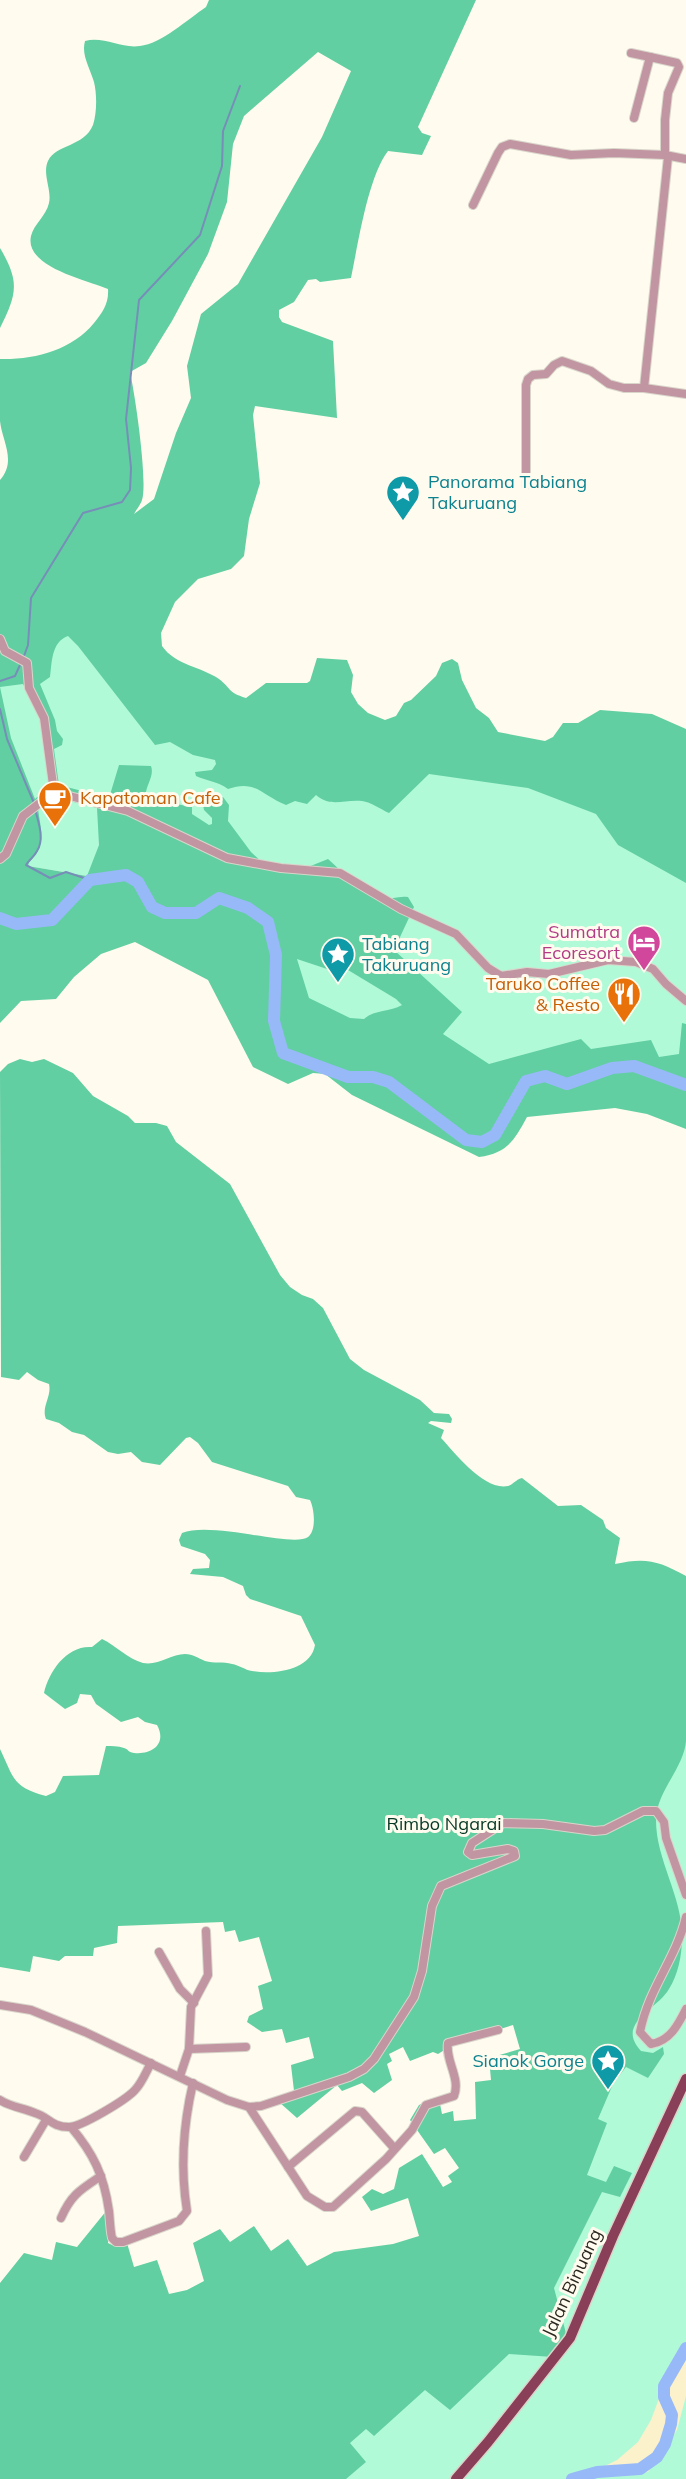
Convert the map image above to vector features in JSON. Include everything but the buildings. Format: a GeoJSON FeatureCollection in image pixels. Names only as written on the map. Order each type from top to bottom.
{"type":"FeatureCollection","features":[{"type":"Feature","properties":{"kind":"main road","name":"Jalan Binuang"},"geometry":{"type":"LineString","coordinates":[[456,2479],[570,2338],[613,2235],[686,2079]]}},
{"type":"Feature","properties":{"kind":"street"},"geometry":{"type":"LineString","coordinates":[[631,53],[677,64],[679,67],[668,93],[665,120],[667,156],[644,388]]}},
{"type":"Feature","properties":{"kind":"street"},"geometry":{"type":"LineString","coordinates":[[634,118],[650,57]]}},
{"type":"Feature","properties":{"kind":"street"},"geometry":{"type":"LineString","coordinates":[[473,205],[498,153],[502,147],[510,144],[584,156],[614,153],[686,159]]}},
{"type":"Feature","properties":{"kind":"street"},"geometry":{"type":"LineString","coordinates":[[526,485],[528,379],[533,376],[546,374],[562,361],[591,371],[609,384],[624,388],[686,394]]}},
{"type":"Feature","properties":{"kind":"street"},"geometry":{"type":"LineString","coordinates":[[0,639],[5,651],[27,663],[29,688],[44,718],[54,792]]}},
{"type":"Feature","properties":{"kind":"street"},"geometry":{"type":"LineString","coordinates":[[0,859],[6,854],[19,821],[54,792]]}},
{"type":"Feature","properties":{"kind":"street"},"geometry":{"type":"LineString","coordinates":[[54,792],[128,811],[227,858],[281,868],[340,873],[401,909],[456,934],[488,968],[501,976],[527,972],[549,974],[608,960],[636,962],[653,969],[686,1001]]}},
{"type":"Feature","properties":{"kind":"street"},"geometry":{"type":"LineString","coordinates":[[0,2005],[31,2010],[249,2107],[261,2106],[349,2077],[364,2069],[374,2059],[406,2012],[419,1985],[432,1906],[441,1886],[516,1856],[514,1851],[508,1849],[472,1855],[468,1852],[472,1843],[503,1824],[543,1824],[594,1831],[605,1830],[643,1811],[656,1811],[664,1822],[666,1838],[686,1895]]}},
{"type":"Feature","properties":{"kind":"street"},"geometry":{"type":"LineString","coordinates":[[686,1917],[680,1939],[646,2006],[640,2032],[644,2039],[651,2044],[659,2043],[677,2027],[686,2009]]}},
{"type":"Feature","properties":{"kind":"street"},"geometry":{"type":"LineString","coordinates":[[180,2076],[189,2049],[190,2012],[208,1975],[206,1931]]}},
{"type":"Feature","properties":{"kind":"street"},"geometry":{"type":"LineString","coordinates":[[159,1952],[180,1989],[194,2003]]}},
{"type":"Feature","properties":{"kind":"street"},"geometry":{"type":"LineString","coordinates":[[249,2107],[307,2196],[330,2208],[386,2159],[412,2130],[426,2105],[454,2096],[457,2086],[447,2050],[448,2043],[498,2030]]}},
{"type":"Feature","properties":{"kind":"street"},"geometry":{"type":"LineString","coordinates":[[189,2049],[246,2047]]}},
{"type":"Feature","properties":{"kind":"street"},"geometry":{"type":"LineString","coordinates":[[0,2100],[40,2114],[50,2123],[71,2127],[83,2124],[129,2096],[139,2085],[151,2063]]}},
{"type":"Feature","properties":{"kind":"street"},"geometry":{"type":"LineString","coordinates":[[71,2127],[90,2150],[101,2176],[109,2210],[111,2235],[116,2242],[123,2242],[179,2221],[185,2216],[187,2211],[182,2172],[184,2124],[193,2083]]}},
{"type":"Feature","properties":{"kind":"street"},"geometry":{"type":"LineString","coordinates":[[288,2167],[355,2111],[362,2112],[394,2148]]}},
{"type":"Feature","properties":{"kind":"street"},"geometry":{"type":"LineString","coordinates":[[24,2157],[46,2120]]}},
{"type":"Feature","properties":{"kind":"street"},"geometry":{"type":"LineString","coordinates":[[61,2218],[69,2200],[101,2176]]}},
{"type":"Feature","properties":{"kind":"green space"},"geometry":{"type":"Polygon","coordinates":[[[209,0],[476,0],[418,127],[422,133],[431,136],[422,155],[388,151],[381,163],[365,212],[351,278],[320,282],[316,279],[308,280],[294,302],[279,310],[282,322],[333,341],[337,418],[255,406],[253,415],[260,483],[249,519],[244,556],[231,569],[198,579],[175,602],[161,633],[162,646],[181,662],[212,675],[233,692],[246,698],[266,683],[307,683],[317,658],[347,660],[353,675],[351,692],[358,704],[368,713],[385,720],[396,716],[404,703],[411,700],[436,676],[442,663],[452,659],[458,663],[462,680],[476,708],[489,718],[498,732],[545,741],[553,737],[563,723],[578,723],[600,710],[652,714],[686,729],[686,883],[618,845],[596,814],[528,788],[429,774],[389,813],[362,801],[332,802],[316,795],[307,804],[295,801],[286,805],[252,787],[238,786],[228,789],[196,776],[195,772],[212,770],[216,764],[215,760],[193,755],[170,742],[155,745],[68,636],[55,648],[50,677],[40,684],[57,731],[63,739],[62,745],[54,749],[59,785],[109,798],[119,765],[151,766],[152,774],[146,798],[161,804],[164,794],[169,795],[171,803],[192,807],[192,814],[209,825],[212,824],[212,818],[203,805],[223,797],[229,805],[228,821],[251,852],[265,865],[303,869],[328,859],[375,898],[408,897],[414,907],[394,950],[462,1012],[443,1034],[489,1064],[581,1039],[591,1049],[651,1040],[659,1057],[679,1054],[682,1023],[686,1024],[686,1129],[647,1114],[615,1108],[527,1117],[518,1133],[503,1149],[479,1157],[352,1095],[325,1074],[313,1073],[288,1084],[253,1067],[208,980],[135,942],[101,954],[74,977],[56,999],[21,1001],[0,1023],[0,687],[0,480],[5,473],[8,458],[0,421],[0,359],[26,358],[64,347],[94,323],[106,303],[108,289],[59,271],[37,256],[31,247],[31,236],[49,203],[46,171],[48,161],[57,151],[83,138],[93,125],[96,92],[85,56],[85,41],[99,40],[126,46],[148,44],[165,36],[206,7],[209,0]],[[318,52],[244,116],[233,144],[227,202],[208,254],[146,363],[130,372],[138,417],[143,476],[142,500],[134,514],[154,499],[191,398],[187,366],[201,314],[238,284],[322,137],[351,71],[318,52]],[[23,684],[0,687],[11,738],[35,799],[50,786],[41,718],[23,684]],[[54,799],[38,809],[41,844],[28,866],[87,876],[99,845],[97,808],[54,799]],[[297,959],[309,998],[350,1018],[364,1019],[402,1005],[348,970],[327,969],[297,959]]]}},
{"type":"Feature","properties":{"kind":"green space"},"geometry":{"type":"Polygon","coordinates":[[[0,248],[11,270],[14,288],[10,306],[0,328],[0,248]]]}},
{"type":"Feature","properties":{"kind":"green space"},"geometry":{"type":"Polygon","coordinates":[[[36,604],[151,715],[443,728],[686,835],[686,1075],[636,1057],[489,1128],[87,876],[22,865],[0,727],[0,683],[36,604]]]}},
{"type":"Feature","properties":{"kind":"green space","name":"Rimbo Ngarai"},"geometry":{"type":"Polygon","coordinates":[[[20,1059],[32,1062],[44,1059],[73,1073],[93,1096],[128,1116],[135,1123],[167,1126],[176,1142],[230,1184],[280,1275],[290,1287],[313,1299],[323,1308],[350,1359],[364,1370],[420,1400],[434,1413],[449,1414],[451,1423],[428,1423],[444,1430],[441,1438],[480,1477],[499,1486],[508,1486],[522,1478],[558,1506],[581,1505],[603,1520],[606,1528],[620,1538],[615,1564],[652,1562],[686,1576],[686,1741],[680,1761],[660,1800],[656,1820],[660,1850],[681,1923],[680,1958],[669,1989],[641,2017],[633,2032],[634,2041],[641,2051],[653,2053],[663,2047],[664,2054],[648,2078],[626,2067],[613,2084],[598,2119],[607,2123],[587,2175],[606,2182],[614,2166],[632,2173],[620,2197],[602,2192],[554,2288],[567,2337],[553,2357],[509,2354],[450,2410],[425,2390],[374,2436],[366,2429],[350,2443],[366,2462],[346,2479],[0,2479],[0,2283],[24,2253],[52,2260],[56,2242],[77,2247],[107,2210],[110,2222],[108,2243],[127,2243],[134,2267],[157,2260],[169,2294],[187,2290],[204,2281],[193,2243],[220,2229],[230,2242],[254,2226],[271,2251],[288,2239],[307,2266],[334,2252],[393,2244],[419,2236],[408,2198],[371,2211],[362,2197],[372,2189],[383,2194],[394,2189],[399,2168],[422,2154],[443,2187],[452,2182],[448,2176],[459,2168],[445,2148],[434,2154],[410,2120],[419,2105],[425,2102],[440,2104],[442,2114],[453,2111],[454,2121],[476,2119],[475,2082],[491,2080],[489,2058],[520,2049],[513,2025],[449,2045],[438,2054],[433,2052],[410,2061],[403,2047],[389,2054],[392,2061],[387,2064],[392,2080],[374,2093],[362,2083],[342,2091],[337,2085],[297,2118],[279,2102],[280,2097],[294,2091],[291,2065],[314,2058],[309,2037],[286,2043],[282,2029],[262,2032],[247,2022],[249,2016],[263,2009],[258,1986],[272,1981],[259,1937],[239,1942],[235,1930],[225,1932],[223,1922],[118,1926],[117,1943],[94,1948],[93,1956],[65,1956],[59,1961],[33,1956],[30,1972],[0,1967],[0,1749],[20,1785],[46,1796],[55,1792],[63,1776],[99,1775],[106,1746],[119,1747],[132,1753],[147,1752],[156,1746],[160,1737],[157,1725],[138,1717],[121,1722],[96,1704],[91,1695],[80,1694],[77,1703],[65,1709],[44,1693],[50,1676],[60,1661],[75,1650],[92,1647],[102,1639],[143,1663],[154,1663],[188,1654],[208,1662],[229,1663],[249,1670],[271,1672],[299,1665],[307,1660],[315,1645],[301,1616],[250,1599],[243,1586],[223,1577],[190,1574],[193,1569],[209,1568],[210,1560],[205,1554],[181,1546],[179,1540],[182,1533],[196,1530],[286,1539],[308,1537],[314,1524],[310,1500],[296,1497],[288,1486],[212,1462],[190,1437],[160,1465],[142,1462],[131,1452],[108,1452],[84,1435],[46,1419],[49,1384],[27,1372],[19,1380],[1,1377],[0,1072],[8,1064],[20,1059]]]}},
{"type":"Feature","properties":{"kind":"green space","name":"Sianok Gorge"},"geometry":{"type":"Polygon","coordinates":[[[686,1725],[686,2479],[167,2479],[401,2308],[686,1725]]]}},
{"type":"Feature","properties":{"kind":"sand"},"geometry":{"type":"Polygon","coordinates":[[[686,2342],[686,2396],[677,2430],[648,2472],[579,2479],[617,2460],[638,2442],[651,2420],[672,2364],[686,2342]]]}},
{"type":"Feature","properties":{"kind":"waterway"},"geometry":{"type":"LineString","coordinates":[[24,656],[28,645],[31,598],[83,513],[122,502],[130,490],[131,468],[126,419],[139,300],[200,235],[222,166],[223,131],[240,86]]}},
{"type":"Feature","properties":{"kind":"waterway"},"geometry":{"type":"LineString","coordinates":[[0,681],[15,676],[20,665]]}},
{"type":"Feature","properties":{"kind":"waterway"},"geometry":{"type":"LineString","coordinates":[[0,709],[7,739],[34,803]]}},
{"type":"Feature","properties":{"kind":"waterway"},"geometry":{"type":"LineString","coordinates":[[35,809],[40,841],[36,853],[26,865],[50,878],[66,872],[90,880]]}},
{"type":"Feature","properties":{"kind":"waterway"},"geometry":{"type":"LineString","coordinates":[[0,918],[16,924],[52,920],[90,880],[126,875],[138,882],[152,907],[165,913],[196,913],[219,898],[248,908],[268,922],[276,955],[274,1021],[283,1053],[348,1077],[373,1077],[389,1082],[466,1140],[482,1142],[495,1135],[526,1081],[545,1076],[567,1084],[612,1068],[634,1066],[686,1085]]}},
{"type":"Feature","properties":{"kind":"waterway"},"geometry":{"type":"LineString","coordinates":[[572,2479],[597,2472],[640,2469],[657,2457],[665,2444],[672,2415],[664,2397],[664,2386],[686,2348]]}},
{"type":"Feature","properties":{"kind":"place","name":"Panorama Tabiang Takuruang"},"geometry":{"type":"Point","coordinates":[403,522]}},
{"type":"Feature","properties":{"kind":"place","name":"Kapatoman Cafe"},"geometry":{"type":"Point","coordinates":[55,828]}},
{"type":"Feature","properties":{"kind":"place","name":"Sumatra Ecoresort"},"geometry":{"type":"Point","coordinates":[644,972]}},
{"type":"Feature","properties":{"kind":"place","name":"Tabiang Takuruang"},"geometry":{"type":"Point","coordinates":[338,984]}},
{"type":"Feature","properties":{"kind":"place","name":"Taruko Coffee & Resto"},"geometry":{"type":"Point","coordinates":[624,1024]}},
{"type":"Feature","properties":{"kind":"place","name":"Sianok Gorge"},"geometry":{"type":"Point","coordinates":[608,2091]}}]}
